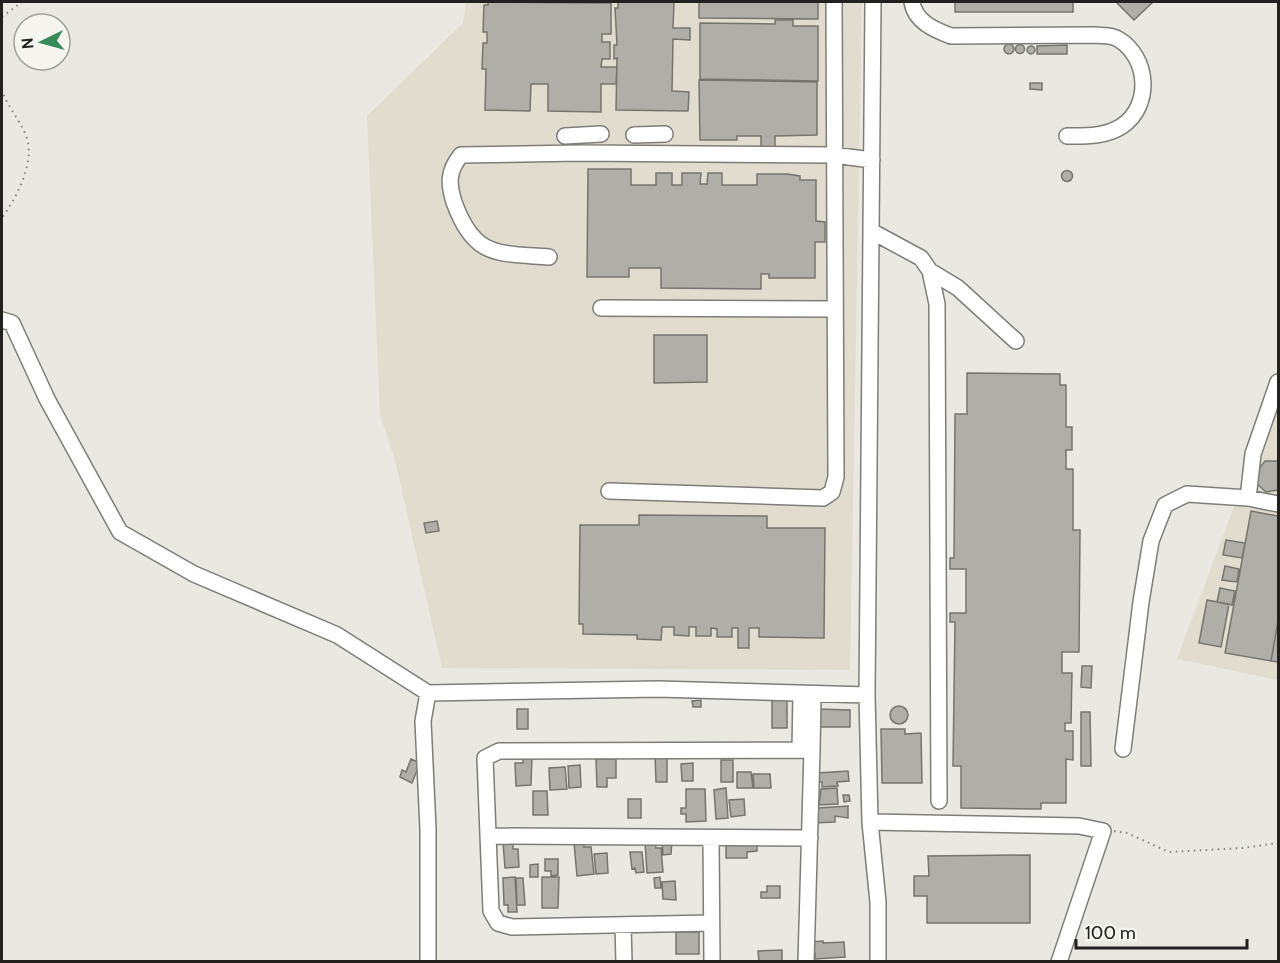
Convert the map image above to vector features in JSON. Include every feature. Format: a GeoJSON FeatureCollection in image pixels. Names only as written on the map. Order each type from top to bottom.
{"type":"FeatureCollection","features":[{"type":"Feature","properties":{"kind":"street"},"geometry":{"type":"LineString","coordinates":[[609,491],[822,498],[832,492],[836,477],[833,309],[834,2]]}},
{"type":"Feature","properties":{"kind":"street"},"geometry":{"type":"LineString","coordinates":[[873,2],[873,232],[867,695],[870,822],[878,902],[878,962]]}},
{"type":"Feature","properties":{"kind":"street"},"geometry":{"type":"LineString","coordinates":[[912,2],[923,22],[935,31],[951,36],[1095,35],[1116,38],[1131,50],[1141,69],[1143,90],[1138,111],[1121,126],[1099,135],[1067,136]]}},
{"type":"Feature","properties":{"kind":"street"},"geometry":{"type":"LineString","coordinates":[[580,153],[573,135],[601,134]]}},
{"type":"Feature","properties":{"kind":"street"},"geometry":{"type":"LineString","coordinates":[[634,135],[658,134],[652,153]]}},
{"type":"Feature","properties":{"kind":"street"},"geometry":{"type":"LineString","coordinates":[[549,257],[500,253],[479,244],[463,228],[450,190],[450,168],[461,155],[652,153],[833,155],[872,160]]}},
{"type":"Feature","properties":{"kind":"street"},"geometry":{"type":"LineString","coordinates":[[873,232],[921,258],[930,272],[937,304],[939,801]]}},
{"type":"Feature","properties":{"kind":"street"},"geometry":{"type":"LineString","coordinates":[[930,272],[958,288],[1016,341]]}},
{"type":"Feature","properties":{"kind":"street"},"geometry":{"type":"LineString","coordinates":[[601,308],[833,309]]}},
{"type":"Feature","properties":{"kind":"street"},"geometry":{"type":"LineString","coordinates":[[2,321],[12,323],[19,334],[47,399],[120,532],[194,574],[337,635],[428,693],[658,689],[867,695]]}},
{"type":"Feature","properties":{"kind":"street"},"geometry":{"type":"LineString","coordinates":[[1248,498],[1253,454],[1278,382]]}},
{"type":"Feature","properties":{"kind":"street"},"geometry":{"type":"LineString","coordinates":[[1123,749],[1151,541],[1165,505],[1187,494],[1248,498],[1278,504]]}},
{"type":"Feature","properties":{"kind":"street"},"geometry":{"type":"LineString","coordinates":[[428,693],[423,721],[428,829],[428,962]]}},
{"type":"Feature","properties":{"kind":"street"},"geometry":{"type":"LineString","coordinates":[[806,962],[810,838],[806,750],[807,694]]}},
{"type":"Feature","properties":{"kind":"street"},"geometry":{"type":"LineString","coordinates":[[711,923],[512,927],[498,923],[491,911],[483,766],[485,758],[491,753],[806,750]]}},
{"type":"Feature","properties":{"kind":"street"},"geometry":{"type":"LineString","coordinates":[[870,822],[1078,826],[1103,831],[1059,962]]}},
{"type":"Feature","properties":{"kind":"street"},"geometry":{"type":"LineString","coordinates":[[488,836],[810,838]]}},
{"type":"Feature","properties":{"kind":"street"},"geometry":{"type":"LineString","coordinates":[[711,838],[712,962]]}},
{"type":"Feature","properties":{"kind":"street"},"geometry":{"type":"LineString","coordinates":[[623,925],[624,962]]}},
{"type":"Feature","properties":{"kind":"path"},"geometry":{"type":"LineString","coordinates":[[2,17],[22,2]]}},
{"type":"Feature","properties":{"kind":"path"},"geometry":{"type":"LineString","coordinates":[[2,89],[25,132],[29,152],[19,187],[2,218]]}},
{"type":"Feature","properties":{"kind":"path"},"geometry":{"type":"LineString","coordinates":[[1103,831],[1127,833],[1169,852],[1243,848],[1278,843]]}},
{"type":"Feature","properties":{"kind":"shaded area"},"geometry":{"type":"Polygon","coordinates":[[[466,2],[862,2],[850,670],[442,668],[395,460],[380,415],[367,116],[463,23],[466,2]]]}},
{"type":"Feature","properties":{"kind":"shaded area"},"geometry":{"type":"Polygon","coordinates":[[[1278,388],[1278,680],[1177,659],[1278,388]]]}},
{"type":"Feature","properties":{"kind":"building"},"geometry":{"type":"Polygon","coordinates":[[[488,2],[611,3],[611,34],[602,34],[602,42],[610,42],[610,59],[602,59],[601,67],[617,67],[616,84],[601,84],[601,112],[548,111],[548,84],[531,84],[530,111],[485,110],[486,69],[482,69],[483,43],[487,43],[487,32],[483,32],[484,5],[488,5],[488,2]]]}},
{"type":"Feature","properties":{"kind":"building"},"geometry":{"type":"Polygon","coordinates":[[[618,2],[674,2],[673,28],[690,28],[690,40],[673,39],[672,91],[689,92],[688,111],[616,110],[617,58],[614,59],[614,45],[617,45],[615,8],[618,8],[618,2]]]}},
{"type":"Feature","properties":{"kind":"building"},"geometry":{"type":"Polygon","coordinates":[[[699,2],[818,2],[818,19],[699,18],[699,2]]]}},
{"type":"Feature","properties":{"kind":"building"},"geometry":{"type":"Polygon","coordinates":[[[955,2],[1073,2],[1073,12],[955,12],[955,2]]]}},
{"type":"Feature","properties":{"kind":"building"},"geometry":{"type":"Polygon","coordinates":[[[1116,2],[1153,2],[1134,20],[1116,2]]]}},
{"type":"Feature","properties":{"kind":"building"},"geometry":{"type":"Polygon","coordinates":[[[775,20],[793,20],[793,26],[818,26],[818,81],[700,79],[700,23],[775,24],[775,20]]]}},
{"type":"Feature","properties":{"kind":"building"},"geometry":{"type":"Polygon","coordinates":[[[1009,44],[1013,45],[1013,53],[1009,54],[1005,53],[1004,49],[1005,45],[1009,44]]]}},
{"type":"Feature","properties":{"kind":"building"},"geometry":{"type":"Polygon","coordinates":[[[1020,44],[1025,49],[1020,54],[1015,49],[1020,44]]]}},
{"type":"Feature","properties":{"kind":"building"},"geometry":{"type":"Polygon","coordinates":[[[1067,45],[1067,54],[1037,54],[1037,46],[1067,45]]]}},
{"type":"Feature","properties":{"kind":"building"},"geometry":{"type":"Polygon","coordinates":[[[1031,46],[1035,50],[1031,54],[1027,50],[1031,46]]]}},
{"type":"Feature","properties":{"kind":"building"},"geometry":{"type":"Polygon","coordinates":[[[699,80],[817,82],[817,135],[775,136],[775,151],[761,151],[761,136],[737,136],[737,140],[700,140],[699,80]]]}},
{"type":"Feature","properties":{"kind":"building"},"geometry":{"type":"Polygon","coordinates":[[[1030,83],[1042,83],[1042,90],[1030,89],[1030,83]]]}},
{"type":"Feature","properties":{"kind":"building"},"geometry":{"type":"Polygon","coordinates":[[[588,169],[631,169],[631,185],[656,185],[656,173],[672,173],[672,185],[682,185],[682,173],[701,173],[700,184],[707,184],[708,173],[722,173],[722,185],[757,185],[757,174],[787,174],[800,176],[800,180],[816,180],[816,221],[825,222],[825,242],[815,242],[815,278],[769,278],[769,274],[761,274],[761,289],[661,288],[661,268],[629,268],[629,277],[587,277],[588,169]]]}},
{"type":"Feature","properties":{"kind":"building"},"geometry":{"type":"Polygon","coordinates":[[[1067,170],[1073,176],[1067,182],[1061,176],[1067,170]]]}},
{"type":"Feature","properties":{"kind":"building"},"geometry":{"type":"Polygon","coordinates":[[[654,335],[707,335],[707,382],[654,383],[654,335]]]}},
{"type":"Feature","properties":{"kind":"building"},"geometry":{"type":"Polygon","coordinates":[[[967,373],[1060,374],[1060,385],[1066,385],[1066,427],[1072,427],[1072,450],[1066,450],[1066,469],[1073,469],[1073,530],[1080,530],[1079,652],[1062,652],[1062,673],[1072,673],[1071,723],[1065,723],[1065,731],[1073,731],[1073,760],[1066,759],[1066,803],[1041,803],[1041,809],[961,808],[961,766],[953,766],[955,622],[950,622],[950,613],[966,613],[966,569],[950,569],[950,558],[954,558],[955,414],[967,414],[967,373]]]}},
{"type":"Feature","properties":{"kind":"building"},"geometry":{"type":"Polygon","coordinates":[[[1265,461],[1278,461],[1278,490],[1266,492],[1257,484],[1257,471],[1265,461]]]}},
{"type":"Feature","properties":{"kind":"building"},"geometry":{"type":"Polygon","coordinates":[[[1251,511],[1278,516],[1278,621],[1271,661],[1225,653],[1251,511]]]}},
{"type":"Feature","properties":{"kind":"building"},"geometry":{"type":"Polygon","coordinates":[[[639,515],[767,516],[767,528],[825,528],[824,638],[759,637],[759,628],[749,628],[749,648],[738,648],[738,628],[732,628],[732,637],[717,637],[717,629],[711,628],[711,636],[696,636],[696,627],[689,627],[689,636],[674,635],[674,627],[662,627],[661,640],[637,639],[637,635],[583,634],[583,624],[579,624],[580,525],[639,525],[639,515]]]}},
{"type":"Feature","properties":{"kind":"building"},"geometry":{"type":"Polygon","coordinates":[[[437,521],[439,531],[426,533],[424,523],[437,521]]]}},
{"type":"Feature","properties":{"kind":"building"},"geometry":{"type":"Polygon","coordinates":[[[1226,540],[1245,543],[1242,558],[1223,555],[1226,540]]]}},
{"type":"Feature","properties":{"kind":"building"},"geometry":{"type":"Polygon","coordinates":[[[1225,566],[1239,569],[1237,582],[1222,580],[1225,566]]]}},
{"type":"Feature","properties":{"kind":"building"},"geometry":{"type":"Polygon","coordinates":[[[1220,588],[1235,591],[1232,605],[1217,602],[1220,588]]]}},
{"type":"Feature","properties":{"kind":"building"},"geometry":{"type":"Polygon","coordinates":[[[1207,600],[1229,604],[1221,647],[1199,643],[1207,600]]]}},
{"type":"Feature","properties":{"kind":"building"},"geometry":{"type":"Polygon","coordinates":[[[1278,621],[1278,662],[1271,661],[1278,621]]]}},
{"type":"Feature","properties":{"kind":"building"},"geometry":{"type":"Polygon","coordinates":[[[1082,666],[1092,666],[1091,688],[1081,687],[1082,666]]]}},
{"type":"Feature","properties":{"kind":"building"},"geometry":{"type":"Polygon","coordinates":[[[772,699],[787,700],[787,728],[772,728],[772,699]]]}},
{"type":"Feature","properties":{"kind":"building"},"geometry":{"type":"Polygon","coordinates":[[[701,700],[701,707],[693,707],[692,701],[701,700]]]}},
{"type":"Feature","properties":{"kind":"building"},"geometry":{"type":"Polygon","coordinates":[[[899,706],[905,709],[908,715],[905,721],[899,724],[893,721],[890,715],[893,709],[899,706]]]}},
{"type":"Feature","properties":{"kind":"building"},"geometry":{"type":"Polygon","coordinates":[[[517,709],[528,709],[528,729],[517,729],[517,709]]]}},
{"type":"Feature","properties":{"kind":"building"},"geometry":{"type":"Polygon","coordinates":[[[817,709],[850,710],[850,727],[817,727],[817,709]]]}},
{"type":"Feature","properties":{"kind":"building"},"geometry":{"type":"Polygon","coordinates":[[[1081,712],[1090,712],[1091,766],[1081,766],[1081,712]]]}},
{"type":"Feature","properties":{"kind":"building"},"geometry":{"type":"Polygon","coordinates":[[[881,729],[905,729],[905,734],[921,733],[922,783],[882,783],[881,729]]]}},
{"type":"Feature","properties":{"kind":"building"},"geometry":{"type":"Polygon","coordinates":[[[655,755],[667,755],[667,782],[656,782],[655,755]]]}},
{"type":"Feature","properties":{"kind":"building"},"geometry":{"type":"Polygon","coordinates":[[[523,756],[532,756],[531,785],[516,786],[515,763],[523,763],[523,756]]]}},
{"type":"Feature","properties":{"kind":"building"},"geometry":{"type":"Polygon","coordinates":[[[411,759],[420,763],[412,783],[400,777],[402,770],[406,772],[411,759]]]}},
{"type":"Feature","properties":{"kind":"building"},"geometry":{"type":"Polygon","coordinates":[[[596,759],[616,759],[616,778],[607,778],[607,787],[597,787],[596,759]]]}},
{"type":"Feature","properties":{"kind":"building"},"geometry":{"type":"Polygon","coordinates":[[[721,760],[733,760],[733,782],[721,782],[721,760]]]}},
{"type":"Feature","properties":{"kind":"building"},"geometry":{"type":"Polygon","coordinates":[[[693,763],[693,781],[682,781],[681,764],[693,763]]]}},
{"type":"Feature","properties":{"kind":"building"},"geometry":{"type":"Polygon","coordinates":[[[580,765],[581,787],[569,788],[568,766],[580,765]]]}},
{"type":"Feature","properties":{"kind":"building"},"geometry":{"type":"Polygon","coordinates":[[[565,767],[567,789],[550,790],[549,768],[565,767]]]}},
{"type":"Feature","properties":{"kind":"building"},"geometry":{"type":"Polygon","coordinates":[[[848,771],[849,781],[837,782],[838,786],[822,787],[822,782],[818,782],[817,773],[848,771]]]}},
{"type":"Feature","properties":{"kind":"building"},"geometry":{"type":"Polygon","coordinates":[[[737,772],[751,772],[753,788],[737,788],[737,772]]]}},
{"type":"Feature","properties":{"kind":"building"},"geometry":{"type":"Polygon","coordinates":[[[753,774],[770,774],[771,788],[754,788],[753,774]]]}},
{"type":"Feature","properties":{"kind":"building"},"geometry":{"type":"Polygon","coordinates":[[[726,788],[728,818],[716,819],[714,790],[726,788]]]}},
{"type":"Feature","properties":{"kind":"building"},"geometry":{"type":"Polygon","coordinates":[[[837,788],[838,804],[819,805],[821,789],[837,788]]]}},
{"type":"Feature","properties":{"kind":"building"},"geometry":{"type":"Polygon","coordinates":[[[686,789],[705,789],[706,821],[686,822],[686,814],[681,814],[681,808],[686,808],[686,789]]]}},
{"type":"Feature","properties":{"kind":"building"},"geometry":{"type":"Polygon","coordinates":[[[533,791],[547,791],[548,815],[533,815],[533,791]]]}},
{"type":"Feature","properties":{"kind":"building"},"geometry":{"type":"Polygon","coordinates":[[[843,795],[849,795],[850,801],[844,802],[843,795]]]}},
{"type":"Feature","properties":{"kind":"building"},"geometry":{"type":"Polygon","coordinates":[[[628,799],[641,799],[641,818],[628,818],[628,799]]]}},
{"type":"Feature","properties":{"kind":"building"},"geometry":{"type":"Polygon","coordinates":[[[744,799],[745,815],[731,817],[729,800],[744,799]]]}},
{"type":"Feature","properties":{"kind":"building"},"geometry":{"type":"Polygon","coordinates":[[[848,806],[848,818],[835,816],[835,822],[812,823],[812,814],[818,814],[818,808],[848,806]]]}},
{"type":"Feature","properties":{"kind":"building"},"geometry":{"type":"Polygon","coordinates":[[[672,839],[671,854],[663,855],[662,840],[672,839]]]}},
{"type":"Feature","properties":{"kind":"building"},"geometry":{"type":"Polygon","coordinates":[[[655,841],[656,848],[661,848],[663,872],[647,873],[645,842],[655,841]]]}},
{"type":"Feature","properties":{"kind":"building"},"geometry":{"type":"Polygon","coordinates":[[[513,842],[513,849],[518,849],[519,867],[505,868],[503,843],[513,842]]]}},
{"type":"Feature","properties":{"kind":"building"},"geometry":{"type":"Polygon","coordinates":[[[584,842],[584,847],[591,847],[594,874],[577,876],[574,843],[584,842]]]}},
{"type":"Feature","properties":{"kind":"building"},"geometry":{"type":"Polygon","coordinates":[[[757,842],[757,851],[747,852],[747,858],[726,858],[726,843],[757,842]]]}},
{"type":"Feature","properties":{"kind":"building"},"geometry":{"type":"Polygon","coordinates":[[[630,852],[642,852],[644,872],[636,873],[635,868],[632,869],[630,852]]]}},
{"type":"Feature","properties":{"kind":"building"},"geometry":{"type":"Polygon","coordinates":[[[607,853],[608,873],[596,874],[594,854],[607,853]]]}},
{"type":"Feature","properties":{"kind":"building"},"geometry":{"type":"Polygon","coordinates":[[[1030,855],[1030,923],[927,923],[927,896],[914,896],[914,876],[929,876],[928,856],[1030,855]]]}},
{"type":"Feature","properties":{"kind":"building"},"geometry":{"type":"Polygon","coordinates":[[[545,859],[558,859],[558,875],[551,876],[551,871],[545,871],[545,859]]]}},
{"type":"Feature","properties":{"kind":"building"},"geometry":{"type":"Polygon","coordinates":[[[538,864],[538,877],[530,877],[530,865],[538,864]]]}},
{"type":"Feature","properties":{"kind":"building"},"geometry":{"type":"Polygon","coordinates":[[[515,877],[517,912],[508,912],[508,905],[504,905],[503,878],[515,877]]]}},
{"type":"Feature","properties":{"kind":"building"},"geometry":{"type":"Polygon","coordinates":[[[542,877],[559,877],[558,908],[542,908],[542,877]]]}},
{"type":"Feature","properties":{"kind":"building"},"geometry":{"type":"Polygon","coordinates":[[[660,877],[661,888],[655,888],[654,878],[660,877]]]}},
{"type":"Feature","properties":{"kind":"building"},"geometry":{"type":"Polygon","coordinates":[[[516,878],[523,878],[525,905],[517,905],[516,878]]]}},
{"type":"Feature","properties":{"kind":"building"},"geometry":{"type":"Polygon","coordinates":[[[675,881],[676,900],[663,899],[662,882],[675,881]]]}},
{"type":"Feature","properties":{"kind":"building"},"geometry":{"type":"Polygon","coordinates":[[[767,886],[780,886],[780,898],[761,898],[761,892],[767,892],[767,886]]]}},
{"type":"Feature","properties":{"kind":"building"},"geometry":{"type":"Polygon","coordinates":[[[676,932],[699,932],[699,954],[676,954],[676,932]]]}},
{"type":"Feature","properties":{"kind":"building"},"geometry":{"type":"Polygon","coordinates":[[[823,941],[823,943],[844,942],[845,957],[815,959],[815,953],[810,953],[809,942],[823,941]]]}},
{"type":"Feature","properties":{"kind":"building"},"geometry":{"type":"Polygon","coordinates":[[[782,950],[782,962],[759,962],[758,951],[782,950]]]}}]}
